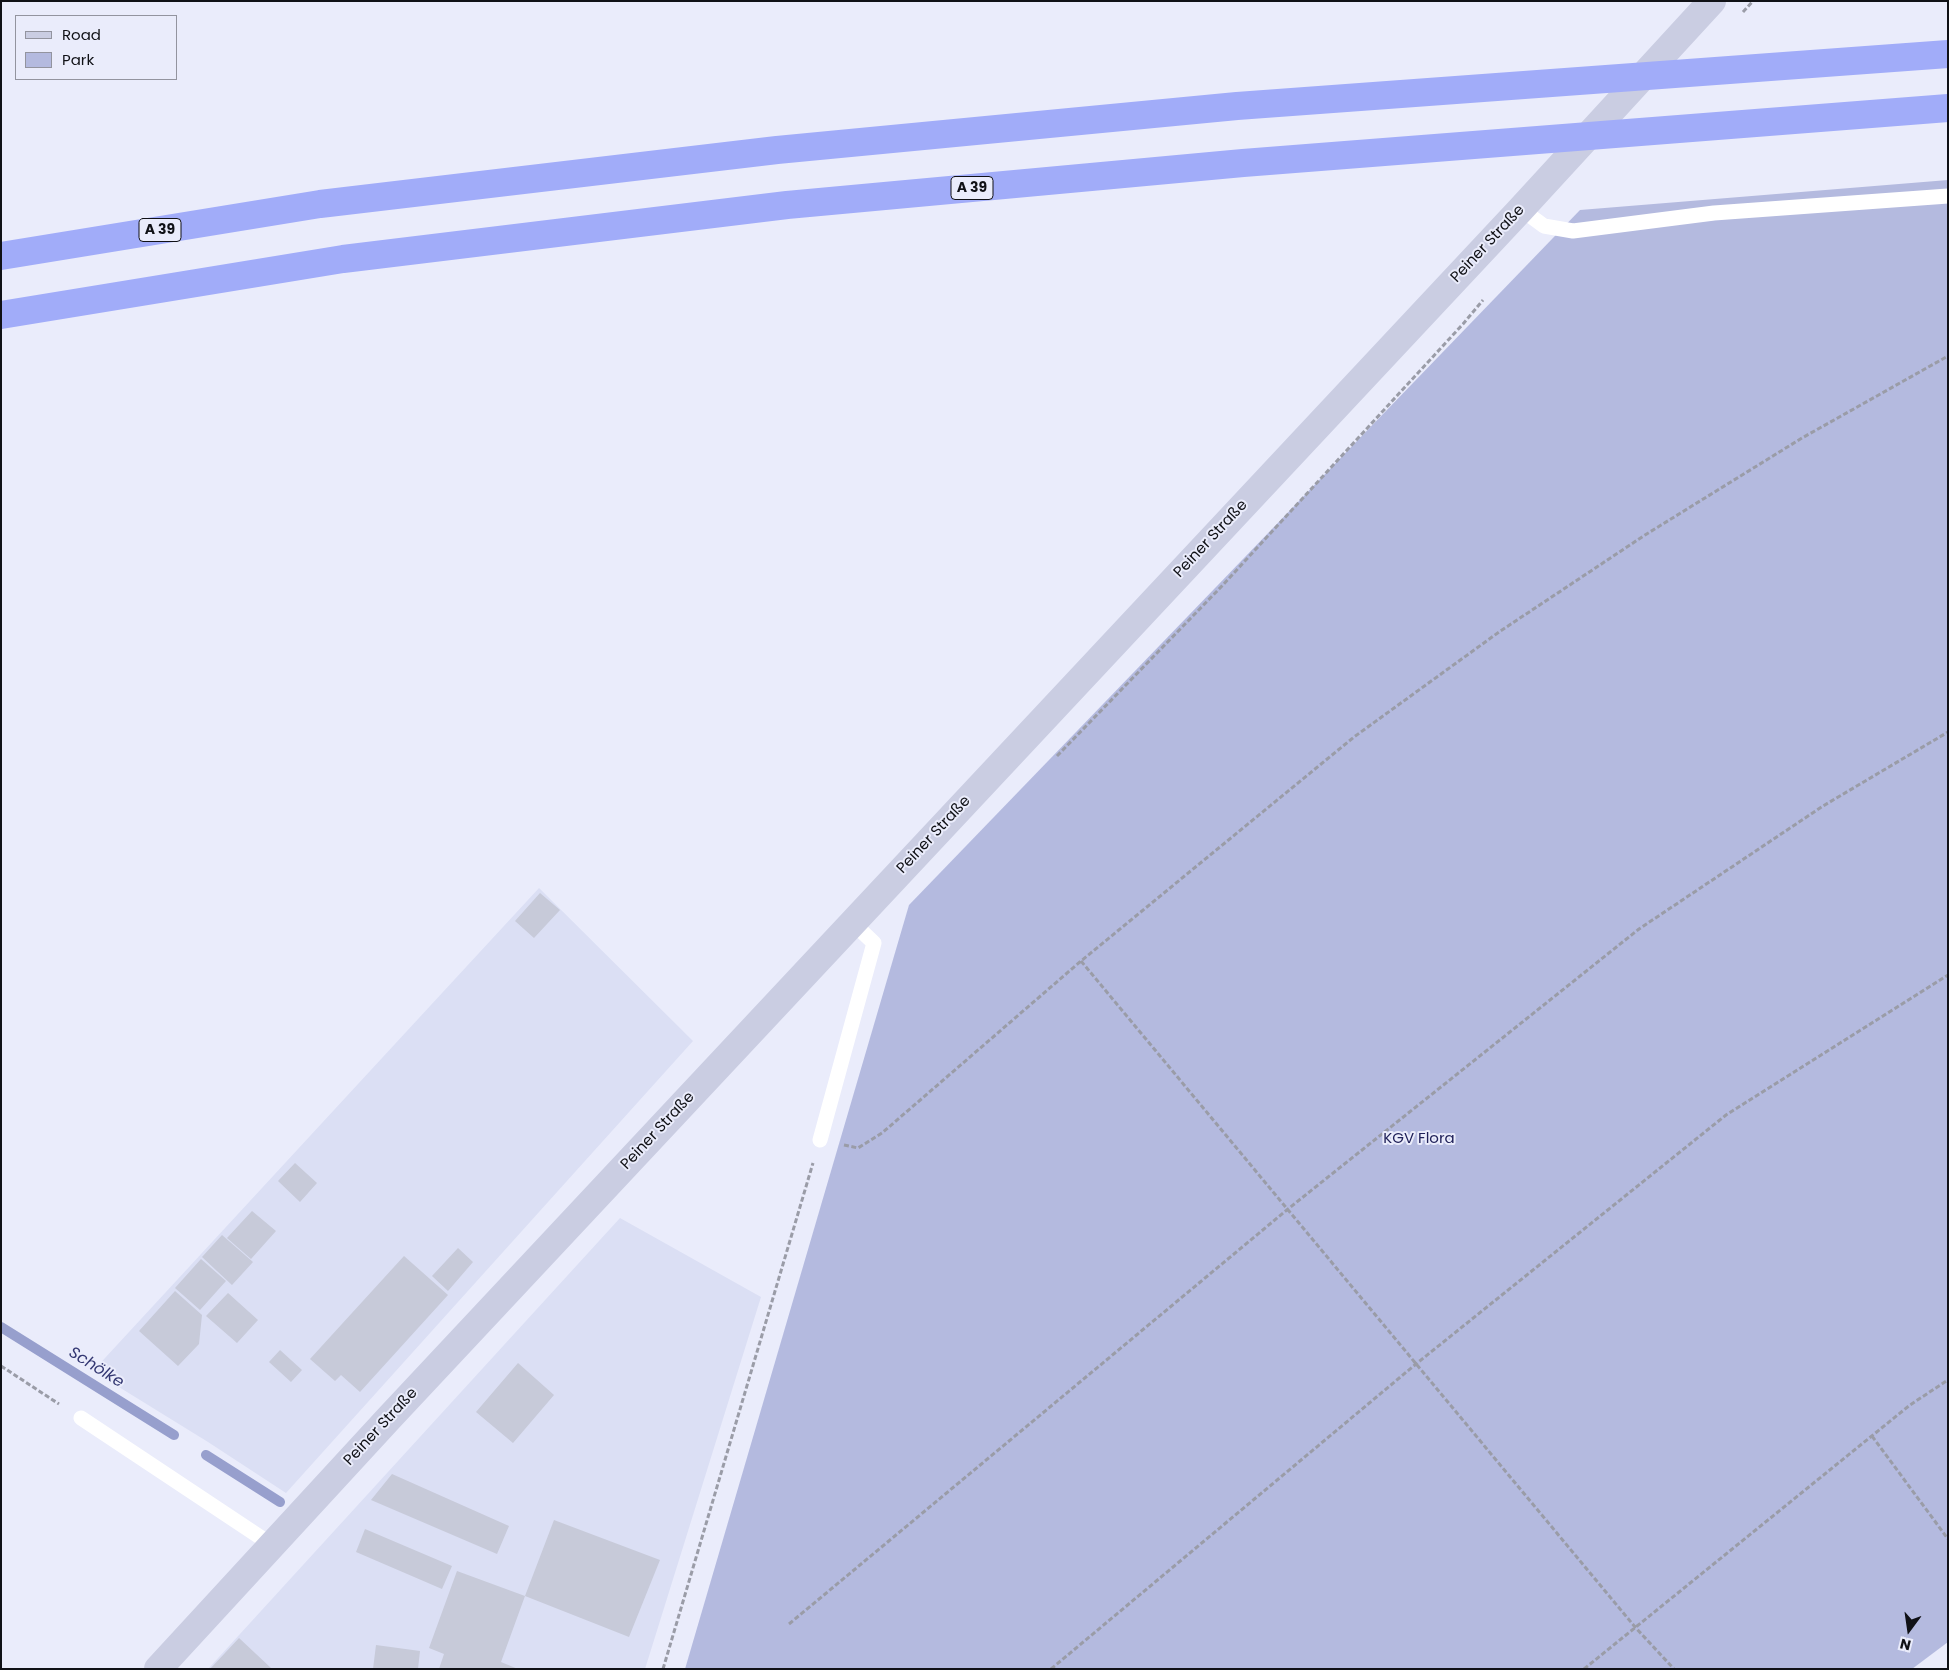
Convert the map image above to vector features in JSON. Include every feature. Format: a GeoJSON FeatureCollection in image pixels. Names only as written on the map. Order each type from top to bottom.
{"type":"FeatureCollection","features":[{"type":"Feature","properties":{"kind":"highway","name":"A 39"},"geometry":{"type":"LineString","coordinates":[[1,256],[320,204],[777,150],[1237,106],[1948,54]]}},
{"type":"Feature","properties":{"kind":"highway","name":"A 39"},"geometry":{"type":"LineString","coordinates":[[1,315],[343,260],[787,204],[1253,162],[1948,108]]}},
{"type":"Feature","properties":{"kind":"street","name":"Peiner Straße"},"geometry":{"type":"LineString","coordinates":[[158,1669],[404,1402],[854,923],[921,848],[1521,208],[1712,1]]}},
{"type":"Feature","properties":{"kind":"lane"},"geometry":{"type":"LineString","coordinates":[[1521,208],[1544,226],[1574,230],[1714,213],[1948,196]]}},
{"type":"Feature","properties":{"kind":"lane"},"geometry":{"type":"LineString","coordinates":[[820,1140],[874,943],[854,923]]}},
{"type":"Feature","properties":{"kind":"lane"},"geometry":{"type":"LineString","coordinates":[[81,1418],[272,1545]]}},
{"type":"Feature","properties":{"kind":"path"},"geometry":{"type":"LineString","coordinates":[[1742,13],[1753,1]]}},
{"type":"Feature","properties":{"kind":"path"},"geometry":{"type":"LineString","coordinates":[[1054,758],[1221,586],[1463,324],[1488,294]]}},
{"type":"Feature","properties":{"kind":"path"},"geometry":{"type":"LineString","coordinates":[[663,1669],[820,1140],[858,1148],[882,1133],[1081,961],[1354,738],[1499,632],[1661,525],[1802,438],[1948,356]]}},
{"type":"Feature","properties":{"kind":"path"},"geometry":{"type":"LineString","coordinates":[[789,1624],[1288,1209],[1639,929],[1823,806],[1948,732]]}},
{"type":"Feature","properties":{"kind":"path"},"geometry":{"type":"LineString","coordinates":[[1081,961],[1635,1627],[1674,1669]]}},
{"type":"Feature","properties":{"kind":"path"},"geometry":{"type":"LineString","coordinates":[[1051,1669],[1416,1364],[1726,1115],[1948,975]]}},
{"type":"Feature","properties":{"kind":"path"},"geometry":{"type":"LineString","coordinates":[[1,1366],[81,1418]]}},
{"type":"Feature","properties":{"kind":"path"},"geometry":{"type":"LineString","coordinates":[[1584,1669],[1910,1405],[1948,1380]]}},
{"type":"Feature","properties":{"kind":"path"},"geometry":{"type":"LineString","coordinates":[[1872,1436],[1948,1539]]}},
{"type":"Feature","properties":{"kind":"shaded area"},"geometry":{"type":"Polygon","coordinates":[[[539,888],[693,1041],[286,1493],[93,1371],[539,888]]]}},
{"type":"Feature","properties":{"kind":"shaded area"},"geometry":{"type":"Polygon","coordinates":[[[620,1218],[761,1297],[645,1669],[208,1669],[620,1218]]]}},
{"type":"Feature","properties":{"kind":"green space","name":"KGV Flora"},"geometry":{"type":"Polygon","coordinates":[[[1948,180],[1948,1642],[1912,1669],[685,1669],[909,905],[1580,210],[1948,180]]]}},
{"type":"Feature","properties":{"kind":"building"},"geometry":{"type":"Polygon","coordinates":[[[540,893],[560,910],[534,938],[515,921],[540,893]]]}},
{"type":"Feature","properties":{"kind":"building"},"geometry":{"type":"Polygon","coordinates":[[[295,1163],[317,1183],[300,1202],[278,1181],[295,1163]]]}},
{"type":"Feature","properties":{"kind":"building"},"geometry":{"type":"Polygon","coordinates":[[[252,1211],[276,1231],[251,1259],[227,1238],[252,1211]]]}},
{"type":"Feature","properties":{"kind":"building"},"geometry":{"type":"Polygon","coordinates":[[[222,1235],[253,1262],[232,1285],[202,1257],[222,1235]]]}},
{"type":"Feature","properties":{"kind":"building"},"geometry":{"type":"Polygon","coordinates":[[[458,1248],[473,1262],[448,1291],[432,1276],[458,1248]]]}},
{"type":"Feature","properties":{"kind":"building"},"geometry":{"type":"Polygon","coordinates":[[[404,1256],[448,1295],[360,1392],[341,1375],[335,1381],[310,1359],[404,1256]]]}},
{"type":"Feature","properties":{"kind":"building"},"geometry":{"type":"Polygon","coordinates":[[[201,1259],[226,1281],[200,1310],[175,1288],[201,1259]]]}},
{"type":"Feature","properties":{"kind":"building"},"geometry":{"type":"Polygon","coordinates":[[[175,1291],[202,1315],[199,1344],[178,1366],[139,1331],[175,1291]]]}},
{"type":"Feature","properties":{"kind":"building"},"geometry":{"type":"Polygon","coordinates":[[[228,1293],[258,1320],[237,1343],[206,1316],[228,1293]]]}},
{"type":"Feature","properties":{"kind":"building"},"geometry":{"type":"Polygon","coordinates":[[[280,1350],[302,1370],[291,1382],[269,1362],[280,1350]]]}},
{"type":"Feature","properties":{"kind":"building"},"geometry":{"type":"Polygon","coordinates":[[[518,1363],[554,1395],[513,1443],[476,1412],[518,1363]]]}},
{"type":"Feature","properties":{"kind":"building"},"geometry":{"type":"Polygon","coordinates":[[[392,1474],[509,1526],[497,1554],[371,1500],[392,1474]]]}},
{"type":"Feature","properties":{"kind":"building"},"geometry":{"type":"Polygon","coordinates":[[[554,1520],[660,1560],[629,1637],[525,1596],[554,1520]]]}},
{"type":"Feature","properties":{"kind":"building"},"geometry":{"type":"Polygon","coordinates":[[[365,1529],[452,1566],[442,1589],[356,1552],[365,1529]]]}},
{"type":"Feature","properties":{"kind":"building"},"geometry":{"type":"Polygon","coordinates":[[[457,1571],[525,1596],[501,1662],[518,1669],[439,1669],[444,1654],[429,1648],[457,1571]]]}},
{"type":"Feature","properties":{"kind":"building"},"geometry":{"type":"Polygon","coordinates":[[[239,1638],[271,1668],[210,1669],[239,1638]]]}},
{"type":"Feature","properties":{"kind":"building"},"geometry":{"type":"Polygon","coordinates":[[[376,1645],[420,1651],[418,1669],[373,1669],[376,1645]]]}},
{"type":"Feature","properties":{"kind":"waterway","name":"Schölke"},"geometry":{"type":"LineString","coordinates":[[1,1327],[174,1435]]}},
{"type":"Feature","properties":{"kind":"waterway","name":"Schölke"},"geometry":{"type":"LineString","coordinates":[[206,1455],[280,1502]]}}]}
